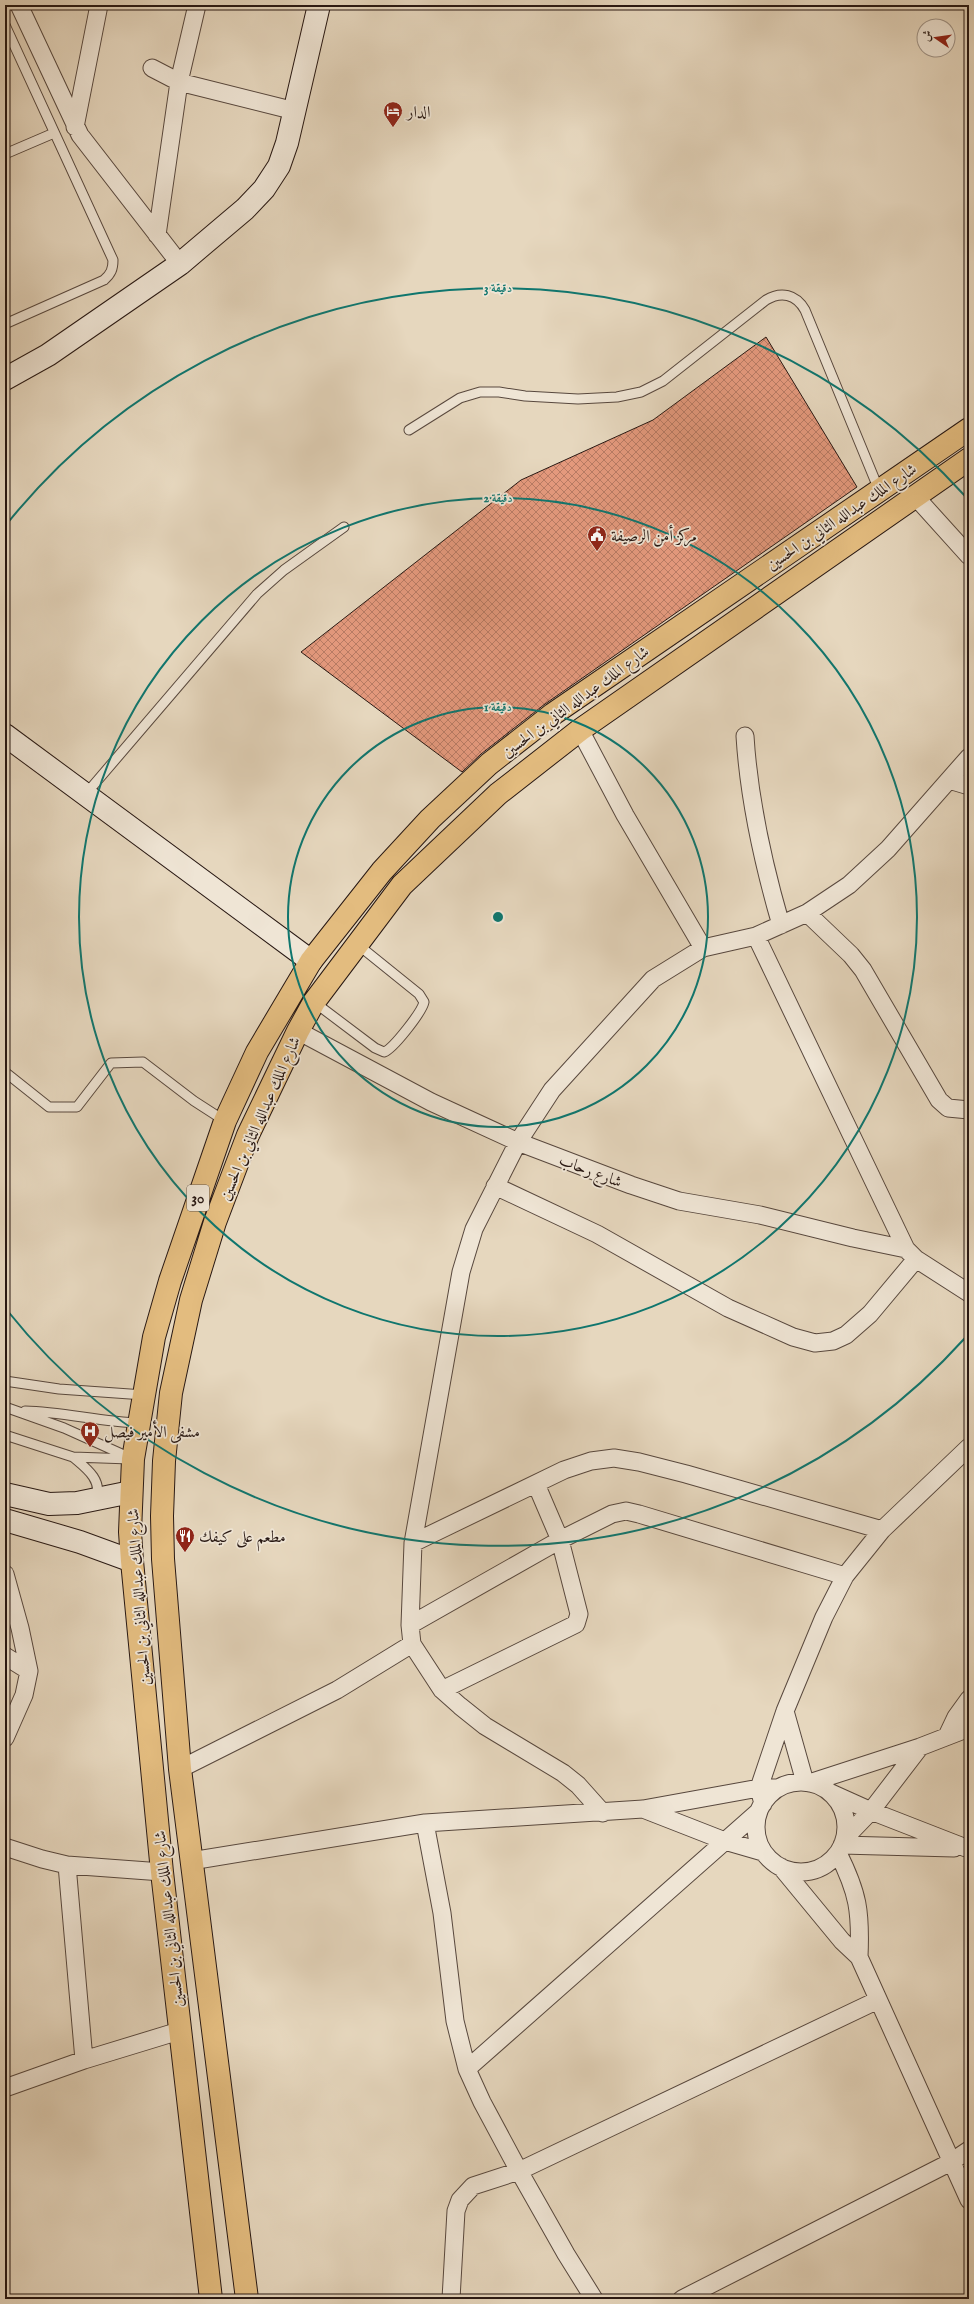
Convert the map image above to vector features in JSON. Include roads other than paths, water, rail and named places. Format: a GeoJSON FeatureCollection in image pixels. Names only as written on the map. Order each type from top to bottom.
{"type":"FeatureCollection","features":[{"type":"Feature","properties":{"kind":"main road","name":"شارع الملك عبدالله الثاني بن الحسين"},"geometry":{"type":"LineString","coordinates":[[208,2298],[162,1872],[132,1561],[131,1492],[133,1459],[154,1337],[170,1281],[225,1121],[257,1052],[312,961],[382,871],[435,814],[489,764],[553,714],[969,429]]}},
{"type":"Feature","properties":{"kind":"main road","name":"شارع الملك عبدالله الثاني بن الحسين"},"geometry":{"type":"LineString","coordinates":[[247,2299],[180,1769],[163,1559],[162,1516],[164,1461],[171,1393],[191,1300],[212,1229],[248,1135],[298,1031],[314,1002],[356,944],[402,885],[498,794],[580,730],[914,495],[969,459]]}},
{"type":"Feature","properties":{"kind":"main road"},"geometry":{"type":"LineString","coordinates":[[653,645],[669,667]]}},
{"type":"Feature","properties":{"kind":"main road"},"geometry":{"type":"LineString","coordinates":[[133,1459],[164,1461]]}},
{"type":"Feature","properties":{"kind":"street"},"geometry":{"type":"LineString","coordinates":[[19,5],[75,127],[87,146],[180,264]]}},
{"type":"Feature","properties":{"kind":"street"},"geometry":{"type":"LineString","coordinates":[[75,127],[99,5]]}},
{"type":"Feature","properties":{"kind":"street"},"geometry":{"type":"LineString","coordinates":[[157,235],[179,82],[197,5]]}},
{"type":"Feature","properties":{"kind":"street"},"geometry":{"type":"LineString","coordinates":[[5,379],[61,346],[180,264],[245,209],[264,189],[279,166],[287,143],[319,5]]}},
{"type":"Feature","properties":{"kind":"street"},"geometry":{"type":"LineString","coordinates":[[152,68],[179,82],[295,111]]}},
{"type":"Feature","properties":{"kind":"street"},"geometry":{"type":"LineString","coordinates":[[914,495],[969,556]]}},
{"type":"Feature","properties":{"kind":"street"},"geometry":{"type":"LineString","coordinates":[[580,730],[625,815],[702,948]]}},
{"type":"Feature","properties":{"kind":"street"},"geometry":{"type":"LineString","coordinates":[[5,736],[312,961]]}},
{"type":"Feature","properties":{"kind":"street"},"geometry":{"type":"LineString","coordinates":[[745,736],[747,777],[765,872],[781,925]]}},
{"type":"Feature","properties":{"kind":"street"},"geometry":{"type":"LineString","coordinates":[[603,1813],[578,1785],[563,1773],[485,1726],[442,1690],[412,1644],[410,1625],[413,1543],[461,1272],[474,1228],[494,1186],[518,1142],[552,1090],[653,979],[702,948],[756,936],[807,913],[849,885],[888,849],[969,757]]}},
{"type":"Feature","properties":{"kind":"street"},"geometry":{"type":"LineString","coordinates":[[949,780],[969,786]]}},
{"type":"Feature","properties":{"kind":"street"},"geometry":{"type":"LineString","coordinates":[[807,913],[851,955],[863,970],[939,1100],[948,1108],[969,1110]]}},
{"type":"Feature","properties":{"kind":"street"},"geometry":{"type":"LineString","coordinates":[[756,936],[911,1254],[969,1293]]}},
{"type":"Feature","properties":{"kind":"street","name":"شارع رحاب"},"geometry":{"type":"LineString","coordinates":[[298,1031],[431,1102],[518,1142],[631,1185],[679,1201],[760,1215],[911,1254]]}},
{"type":"Feature","properties":{"kind":"street"},"geometry":{"type":"LineString","coordinates":[[494,1186],[597,1234],[728,1308],[793,1337],[815,1343],[833,1341],[846,1335],[870,1314],[911,1254]]}},
{"type":"Feature","properties":{"kind":"street"},"geometry":{"type":"LineString","coordinates":[[763,1852],[756,1832],[760,1801],[785,1711],[824,1617],[846,1576],[882,1530],[969,1447]]}},
{"type":"Feature","properties":{"kind":"street"},"geometry":{"type":"LineString","coordinates":[[413,1543],[564,1470],[591,1462],[614,1458],[686,1474],[882,1530]]}},
{"type":"Feature","properties":{"kind":"street"},"geometry":{"type":"LineString","coordinates":[[442,1690],[576,1624],[579,1614],[560,1540],[536,1484]]}},
{"type":"Feature","properties":{"kind":"street"},"geometry":{"type":"LineString","coordinates":[[5,1494],[49,1504],[77,1503],[131,1492]]}},
{"type":"Feature","properties":{"kind":"street"},"geometry":{"type":"LineString","coordinates":[[410,1625],[560,1540],[612,1514],[626,1511],[846,1576]]}},
{"type":"Feature","properties":{"kind":"street"},"geometry":{"type":"LineString","coordinates":[[5,1520],[80,1542],[132,1561]]}},
{"type":"Feature","properties":{"kind":"street"},"geometry":{"type":"LineString","coordinates":[[5,1574],[20,1628],[29,1671],[24,1695],[5,1738]]}},
{"type":"Feature","properties":{"kind":"street"},"geometry":{"type":"LineString","coordinates":[[180,1769],[337,1690],[412,1644]]}},
{"type":"Feature","properties":{"kind":"street"},"geometry":{"type":"LineString","coordinates":[[5,1656],[29,1671]]}},
{"type":"Feature","properties":{"kind":"street"},"geometry":{"type":"LineString","coordinates":[[947,1736],[956,1717],[969,1699]]}},
{"type":"Feature","properties":{"kind":"street"},"geometry":{"type":"LineString","coordinates":[[785,1711],[807,1782],[871,1811],[967,1848]]}},
{"type":"Feature","properties":{"kind":"street"},"geometry":{"type":"LineString","coordinates":[[467,2069],[725,1841],[760,1801],[778,1788],[789,1784],[807,1782],[920,1746],[969,1728]]}},
{"type":"Feature","properties":{"kind":"street"},"geometry":{"type":"LineString","coordinates":[[781,1867],[796,1872],[812,1871],[827,1864],[871,1811],[920,1746]]}},
{"type":"Feature","properties":{"kind":"street"},"geometry":{"type":"LineString","coordinates":[[830,1793],[838,1801],[845,1816],[842,1845],[854,1885],[861,1922],[859,1957]]}},
{"type":"Feature","properties":{"kind":"street"},"geometry":{"type":"LineString","coordinates":[[191,1861],[425,1822],[603,1813],[760,1801]]}},
{"type":"Feature","properties":{"kind":"street"},"geometry":{"type":"LineString","coordinates":[[643,1809],[725,1841],[763,1852],[781,1867],[842,1941],[859,1957],[969,2200]]}},
{"type":"Feature","properties":{"kind":"street"},"geometry":{"type":"LineString","coordinates":[[425,1822],[442,1913],[455,2021],[467,2069],[482,2102],[519,2171],[566,2254],[594,2299]]}},
{"type":"Feature","properties":{"kind":"street"},"geometry":{"type":"LineString","coordinates":[[842,1845],[967,1848]]}},
{"type":"Feature","properties":{"kind":"street"},"geometry":{"type":"LineString","coordinates":[[5,1847],[42,1859],[67,1865],[162,1872]]}},
{"type":"Feature","properties":{"kind":"street"},"geometry":{"type":"LineString","coordinates":[[67,1865],[84,2060]]}},
{"type":"Feature","properties":{"kind":"street"},"geometry":{"type":"LineString","coordinates":[[452,2299],[456,2211],[460,2200],[473,2186],[519,2171],[878,2000]]}},
{"type":"Feature","properties":{"kind":"street"},"geometry":{"type":"LineString","coordinates":[[5,2088],[84,2060],[179,2031]]}},
{"type":"Feature","properties":{"kind":"street"},"geometry":{"type":"LineString","coordinates":[[682,2299],[951,2162],[969,2150]]}},
{"type":"Feature","properties":{"kind":"lane"},"geometry":{"type":"LineString","coordinates":[[5,25],[112,260],[112,271],[104,280],[5,324]]}},
{"type":"Feature","properties":{"kind":"lane"},"geometry":{"type":"LineString","coordinates":[[5,154],[54,133]]}},
{"type":"Feature","properties":{"kind":"lane"},"geometry":{"type":"LineString","coordinates":[[409,430],[460,398],[480,392],[499,392],[525,396],[578,400],[617,397],[641,392],[663,381],[766,300],[772,296],[784,295],[797,300],[805,310],[879,490]]}},
{"type":"Feature","properties":{"kind":"lane"},"geometry":{"type":"LineString","coordinates":[[85,795],[257,594],[284,570],[344,527]]}},
{"type":"Feature","properties":{"kind":"lane"},"geometry":{"type":"LineString","coordinates":[[314,1002],[375,1048],[384,1052],[392,1048],[420,1010],[424,1002],[419,994],[356,944]]}},
{"type":"Feature","properties":{"kind":"lane"},"geometry":{"type":"LineString","coordinates":[[5,1072],[49,1107],[77,1107],[111,1063],[143,1062],[194,1101],[225,1121]]}},
{"type":"Feature","properties":{"kind":"lane"},"geometry":{"type":"LineString","coordinates":[[5,1381],[59,1389],[144,1395]]}},
{"type":"Feature","properties":{"kind":"lane"},"geometry":{"type":"LineString","coordinates":[[5,1407],[64,1428],[133,1459]]}},
{"type":"Feature","properties":{"kind":"lane"},"geometry":{"type":"LineString","coordinates":[[16,1410],[46,1412],[100,1421],[140,1423]]}},
{"type":"Feature","properties":{"kind":"lane"},"geometry":{"type":"LineString","coordinates":[[5,1435],[73,1457],[133,1459]]}},
{"type":"Feature","properties":{"kind":"lane"},"geometry":{"type":"LineString","coordinates":[[73,1457],[96,1480],[98,1492],[96,1499]]}},
{"type":"Feature","properties":{"kind":"place","name":"الدار"},"geometry":{"type":"Point","coordinates":[393,128]}},
{"type":"Feature","properties":{"kind":"place","name":"مركز أمن الرصيفة"},"geometry":{"type":"Point","coordinates":[597,552]}},
{"type":"Feature","properties":{"kind":"place","name":"مشفى الأمير فيصل"},"geometry":{"type":"Point","coordinates":[90,1448]}},
{"type":"Feature","properties":{"kind":"place","name":"مطعم على كيفك"},"geometry":{"type":"Point","coordinates":[185,1553]}}]}
